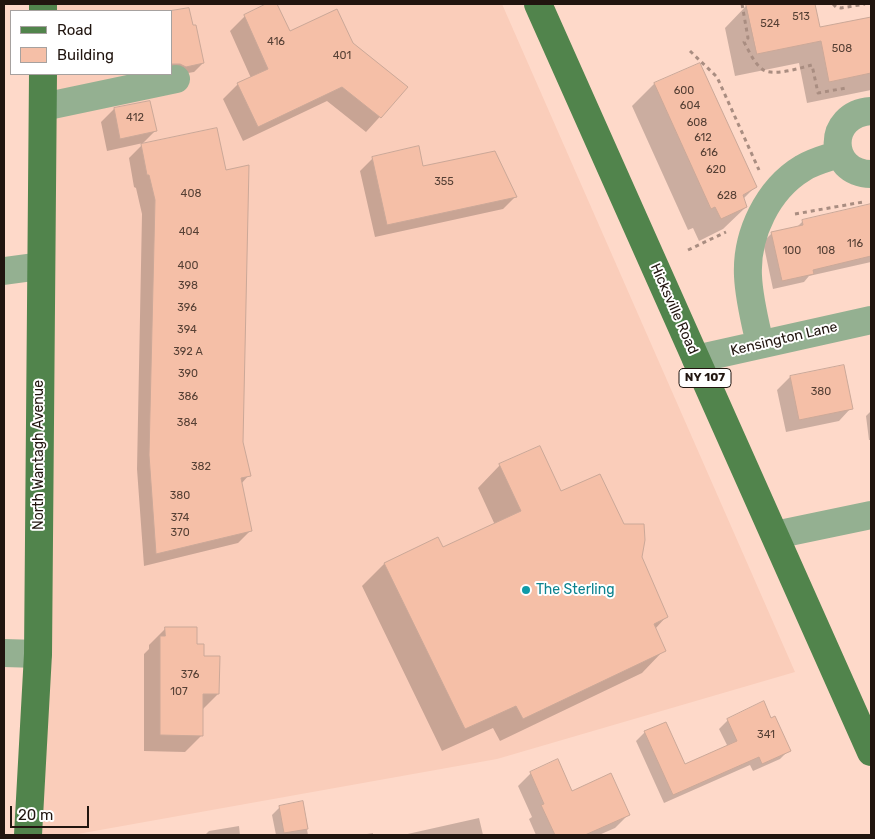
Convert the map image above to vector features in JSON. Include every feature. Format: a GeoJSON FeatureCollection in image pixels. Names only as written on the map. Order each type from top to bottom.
{"type":"FeatureCollection","features":[{"type":"Feature","properties":{"kind":"main road","name":"Hicksville Road"},"geometry":{"type":"LineString","coordinates":[[538,4],[871,752]]}},
{"type":"Feature","properties":{"kind":"main road","name":"North Wantagh Avenue"},"geometry":{"type":"LineString","coordinates":[[28,835],[38,654],[43,75]]}},
{"type":"Feature","properties":{"kind":"street"},"geometry":{"type":"LineString","coordinates":[[43,107],[176,79]]}},
{"type":"Feature","properties":{"kind":"street"},"geometry":{"type":"LineString","coordinates":[[871,111],[856,114],[844,124],[838,133],[837,144],[839,154],[845,163],[853,170],[862,174],[871,174]]}},
{"type":"Feature","properties":{"kind":"street"},"geometry":{"type":"LineString","coordinates":[[760,344],[748,275],[750,252],[759,220],[771,196],[792,175],[805,166],[839,154]]}},
{"type":"Feature","properties":{"kind":"street"},"geometry":{"type":"LineString","coordinates":[[4,271],[41,266]]}},
{"type":"Feature","properties":{"kind":"street","name":"Kensington Lane"},"geometry":{"type":"LineString","coordinates":[[696,359],[871,320]]}},
{"type":"Feature","properties":{"kind":"street"},"geometry":{"type":"LineString","coordinates":[[775,535],[871,515]]}},
{"type":"Feature","properties":{"kind":"street"},"geometry":{"type":"LineString","coordinates":[[4,653],[38,654]]}},
{"type":"Feature","properties":{"kind":"path"},"geometry":{"type":"LineString","coordinates":[[742,4],[748,38],[744,42],[763,71],[769,73],[778,72],[812,65],[818,93],[850,87]]}},
{"type":"Feature","properties":{"kind":"path"},"geometry":{"type":"LineString","coordinates":[[833,4],[841,8],[865,4]]}},
{"type":"Feature","properties":{"kind":"path"},"geometry":{"type":"LineString","coordinates":[[690,51],[717,77],[760,176]]}},
{"type":"Feature","properties":{"kind":"path"},"geometry":{"type":"LineString","coordinates":[[794,214],[871,200]]}},
{"type":"Feature","properties":{"kind":"path"},"geometry":{"type":"LineString","coordinates":[[688,250],[733,229]]}},
{"type":"Feature","properties":{"kind":"shaded area"},"geometry":{"type":"Polygon","coordinates":[[[36,4],[502,4],[795,672],[497,759],[72,835],[22,835],[36,75],[172,75],[172,10],[36,10],[36,4]]]}},
{"type":"Feature","properties":{"kind":"building"},"geometry":{"type":"Polygon","coordinates":[[[266,4],[277,4],[290,31],[337,9],[353,43],[408,87],[381,118],[342,87],[258,127],[237,83],[268,69],[244,15],[266,4]]]}},
{"type":"Feature","properties":{"kind":"building"},"geometry":{"type":"Polygon","coordinates":[[[746,4],[815,4],[820,27],[871,17],[871,73],[829,82],[821,41],[757,54],[746,4]]]}},
{"type":"Feature","properties":{"kind":"building"},"geometry":{"type":"Polygon","coordinates":[[[189,8],[193,25],[196,25],[204,63],[186,67],[180,64],[172,64],[172,11],[189,8]]]}},
{"type":"Feature","properties":{"kind":"building"},"geometry":{"type":"Polygon","coordinates":[[[700,63],[757,187],[743,195],[747,207],[721,219],[715,207],[711,209],[654,83],[700,63]]]}},
{"type":"Feature","properties":{"kind":"building"},"geometry":{"type":"Polygon","coordinates":[[[150,101],[157,131],[120,139],[114,108],[150,101]]]}},
{"type":"Feature","properties":{"kind":"building"},"geometry":{"type":"Polygon","coordinates":[[[217,128],[226,170],[249,165],[243,442],[251,476],[241,478],[252,531],[156,554],[149,455],[155,200],[149,175],[147,175],[141,144],[217,128]]]}},
{"type":"Feature","properties":{"kind":"building"},"geometry":{"type":"Polygon","coordinates":[[[419,146],[423,166],[495,151],[517,197],[387,225],[372,157],[419,146]]]}},
{"type":"Feature","properties":{"kind":"building"},"geometry":{"type":"Polygon","coordinates":[[[871,204],[871,256],[813,270],[814,274],[782,281],[771,232],[803,225],[802,220],[871,204]]]}},
{"type":"Feature","properties":{"kind":"building"},"geometry":{"type":"Polygon","coordinates":[[[844,365],[853,409],[799,420],[790,376],[844,365]]]}},
{"type":"Feature","properties":{"kind":"building","name":"The Sterling"},"geometry":{"type":"Polygon","coordinates":[[[540,446],[561,491],[600,474],[624,524],[644,524],[645,540],[642,557],[668,617],[654,624],[666,651],[523,719],[516,706],[465,729],[384,563],[438,537],[443,547],[521,511],[499,464],[540,446]]]}},
{"type":"Feature","properties":{"kind":"building"},"geometry":{"type":"Polygon","coordinates":[[[165,627],[197,627],[197,644],[204,644],[204,656],[220,656],[219,694],[203,694],[203,736],[160,735],[160,636],[165,636],[165,627]]]}},
{"type":"Feature","properties":{"kind":"building"},"geometry":{"type":"Polygon","coordinates":[[[764,701],[771,718],[775,716],[791,751],[762,764],[759,757],[673,795],[644,731],[666,722],[685,764],[737,741],[727,719],[764,701]]]}},
{"type":"Feature","properties":{"kind":"building"},"geometry":{"type":"Polygon","coordinates":[[[558,759],[572,791],[611,773],[630,815],[585,835],[555,835],[541,805],[544,804],[530,772],[558,759]]]}},
{"type":"Feature","properties":{"kind":"building"},"geometry":{"type":"Polygon","coordinates":[[[303,801],[308,829],[284,833],[279,806],[303,801]]]}},
{"type":"Feature","properties":{"kind":"place","name":"The Sterling"},"geometry":{"type":"Point","coordinates":[526,590]}}]}
